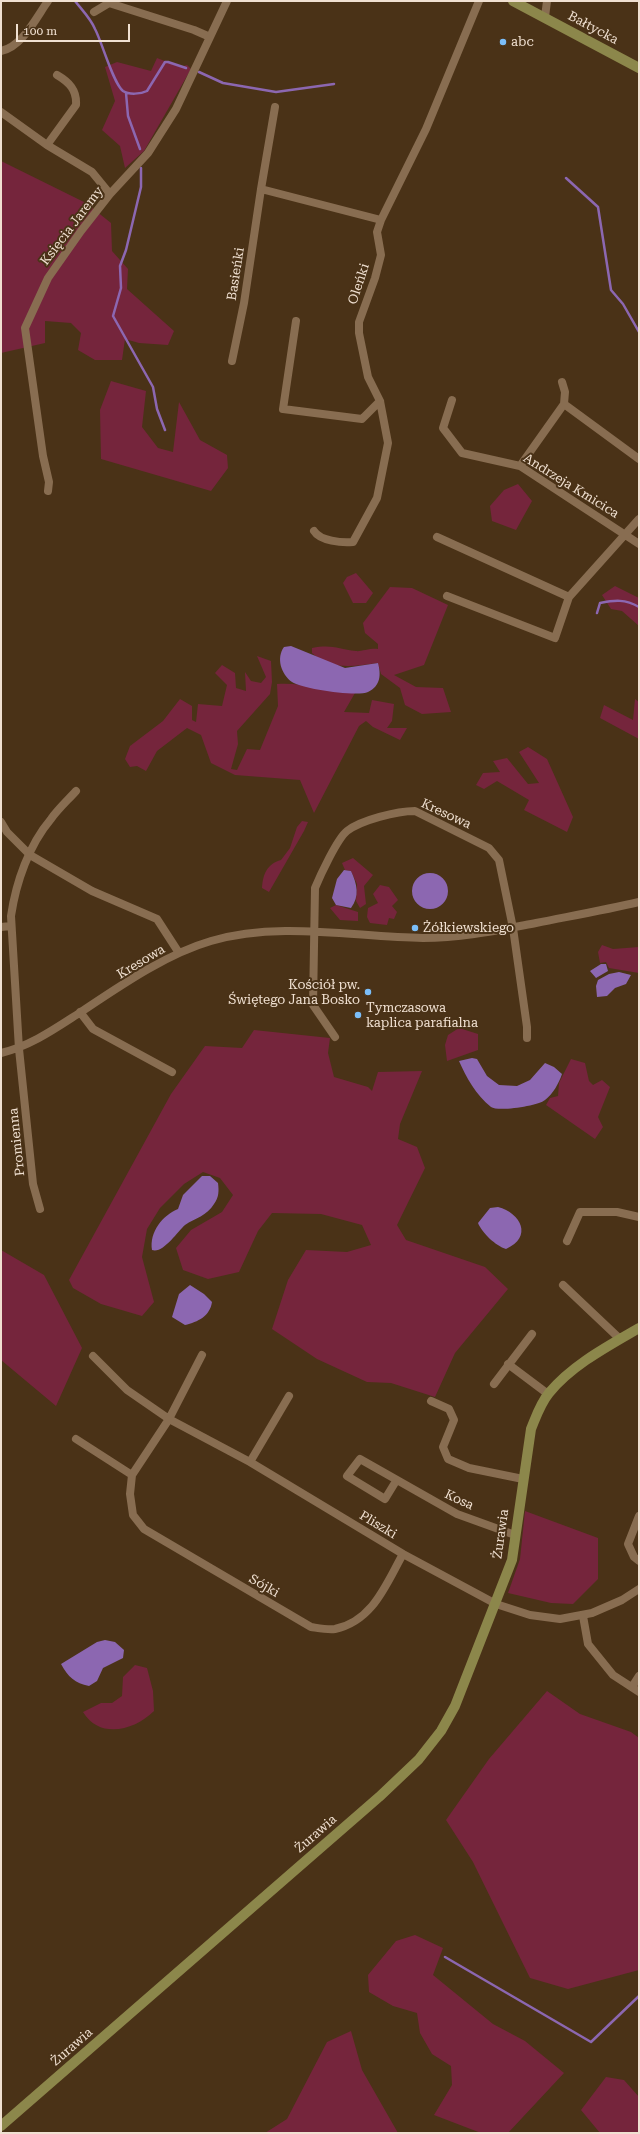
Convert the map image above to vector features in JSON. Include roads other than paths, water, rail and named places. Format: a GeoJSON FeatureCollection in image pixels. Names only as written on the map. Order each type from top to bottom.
{"type":"FeatureCollection","features":[{"type":"Feature","properties":{"kind":"street"},"geometry":{"type":"LineString","coordinates":[[1,51],[12,48],[17,44],[48,1]]}},
{"type":"Feature","properties":{"kind":"street","name":"Księcia Jaremy"},"geometry":{"type":"LineString","coordinates":[[48,491],[49,482],[43,456],[25,328],[48,278],[80,231],[152,146],[176,109],[228,1]]}},
{"type":"Feature","properties":{"kind":"street","name":"Oleńki"},"geometry":{"type":"LineString","coordinates":[[314,530],[316,534],[342,543],[353,542],[378,498],[388,443],[380,400],[368,377],[359,333],[359,322],[375,278],[381,255],[377,232],[381,220],[426,129],[479,1]]}},
{"type":"Feature","properties":{"kind":"street","name":"Bałtycka"},"geometry":{"type":"LineString","coordinates":[[513,1],[639,68]]}},
{"type":"Feature","properties":{"kind":"street"},"geometry":{"type":"LineString","coordinates":[[545,17],[547,1]]}},
{"type":"Feature","properties":{"kind":"street"},"geometry":{"type":"LineString","coordinates":[[94,12],[109,3],[194,30],[210,38]]}},
{"type":"Feature","properties":{"kind":"street"},"geometry":{"type":"LineString","coordinates":[[47,145],[76,105],[76,99],[72,86],[57,75]]}},
{"type":"Feature","properties":{"kind":"street","name":"Basieńki"},"geometry":{"type":"LineString","coordinates":[[232,361],[244,303],[275,107]]}},
{"type":"Feature","properties":{"kind":"street"},"geometry":{"type":"LineString","coordinates":[[1,112],[47,145],[92,172],[110,194]]}},
{"type":"Feature","properties":{"kind":"street"},"geometry":{"type":"LineString","coordinates":[[261,189],[381,220]]}},
{"type":"Feature","properties":{"kind":"street"},"geometry":{"type":"LineString","coordinates":[[296,321],[283,409],[362,419],[380,400]]}},
{"type":"Feature","properties":{"kind":"street"},"geometry":{"type":"LineString","coordinates":[[520,466],[564,404],[565,392],[562,382]]}},
{"type":"Feature","properties":{"kind":"street","name":"Andrzeja Kmicica"},"geometry":{"type":"LineString","coordinates":[[452,400],[443,428],[462,453],[520,466],[639,544]]}},
{"type":"Feature","properties":{"kind":"street"},"geometry":{"type":"LineString","coordinates":[[564,404],[639,459]]}},
{"type":"Feature","properties":{"kind":"street","name":"Andrzeja Kmicica"},"geometry":{"type":"LineString","coordinates":[[447,596],[555,638],[569,597],[626,536],[639,519]]}},
{"type":"Feature","properties":{"kind":"street"},"geometry":{"type":"LineString","coordinates":[[437,537],[569,597]]}},
{"type":"Feature","properties":{"kind":"street","name":"Promienna"},"geometry":{"type":"LineString","coordinates":[[40,1209],[33,1184],[19,1049],[11,926],[14,899],[37,838],[50,819],[76,791]]}},
{"type":"Feature","properties":{"kind":"street","name":"Kresowa"},"geometry":{"type":"LineString","coordinates":[[313,931],[315,888],[320,875],[346,832],[357,825],[402,811],[415,811],[489,848],[499,860],[513,928],[527,1027],[527,1038]]}},
{"type":"Feature","properties":{"kind":"street"},"geometry":{"type":"LineString","coordinates":[[1,822],[7,832],[30,855],[92,891],[157,919],[179,953]]}},
{"type":"Feature","properties":{"kind":"street","name":"Kresowa"},"geometry":{"type":"LineString","coordinates":[[1,1053],[19,1049],[179,953],[211,941],[238,934],[313,931],[423,938],[483,934],[639,902]]}},
{"type":"Feature","properties":{"kind":"street"},"geometry":{"type":"LineString","coordinates":[[1,927],[11,926]]}},
{"type":"Feature","properties":{"kind":"street"},"geometry":{"type":"LineString","coordinates":[[313,931],[315,950],[313,1005],[335,1038]]}},
{"type":"Feature","properties":{"kind":"street"},"geometry":{"type":"LineString","coordinates":[[80,1012],[94,1029],[172,1072]]}},
{"type":"Feature","properties":{"kind":"street"},"geometry":{"type":"LineString","coordinates":[[567,1241],[580,1212],[616,1212],[639,1217]]}},
{"type":"Feature","properties":{"kind":"street"},"geometry":{"type":"LineString","coordinates":[[563,1285],[620,1339]]}},
{"type":"Feature","properties":{"kind":"street","name":"Żurawia"},"geometry":{"type":"LineString","coordinates":[[1,2126],[379,1797],[419,1759],[441,1731],[455,1706],[512,1560],[531,1429],[538,1411],[548,1394],[564,1377],[639,1328]]}},
{"type":"Feature","properties":{"kind":"street"},"geometry":{"type":"LineString","coordinates":[[494,1384],[532,1334]]}},
{"type":"Feature","properties":{"kind":"street","name":"Sójki"},"geometry":{"type":"LineString","coordinates":[[202,1355],[169,1419],[132,1475],[130,1494],[133,1515],[144,1529],[311,1627],[334,1629],[357,1622],[378,1601],[403,1554]]}},
{"type":"Feature","properties":{"kind":"street","name":"Pliszki"},"geometry":{"type":"LineString","coordinates":[[93,1356],[127,1390],[169,1419],[250,1462],[403,1554],[496,1604],[530,1615],[560,1618],[583,1616],[622,1600],[639,1589]]}},
{"type":"Feature","properties":{"kind":"street"},"geometry":{"type":"LineString","coordinates":[[508,1364],[548,1394]]}},
{"type":"Feature","properties":{"kind":"street"},"geometry":{"type":"LineString","coordinates":[[250,1462],[289,1396]]}},
{"type":"Feature","properties":{"kind":"street"},"geometry":{"type":"LineString","coordinates":[[431,1401],[449,1409],[454,1420],[443,1447],[448,1459],[469,1468],[523,1479]]}},
{"type":"Feature","properties":{"kind":"street"},"geometry":{"type":"LineString","coordinates":[[76,1439],[132,1475]]}},
{"type":"Feature","properties":{"kind":"street","name":"Kosa"},"geometry":{"type":"LineString","coordinates":[[396,1481],[385,1498],[347,1476],[360,1459],[456,1514],[515,1535]]}},
{"type":"Feature","properties":{"kind":"street"},"geometry":{"type":"LineString","coordinates":[[639,1516],[628,1544],[634,1557],[639,1562]]}},
{"type":"Feature","properties":{"kind":"street"},"geometry":{"type":"LineString","coordinates":[[583,1616],[588,1644],[613,1675],[639,1692]]}},
{"type":"Feature","properties":{"kind":"street"},"geometry":{"type":"LineString","coordinates":[[632,1686],[639,1676]]}},
{"type":"Feature","properties":{"kind":"waterway"},"geometry":{"type":"LineString","coordinates":[[75,1],[93,25],[115,80],[123,91],[135,94],[147,91],[165,62],[186,68]]}},
{"type":"Feature","properties":{"kind":"waterway"},"geometry":{"type":"LineString","coordinates":[[199,72],[223,83],[276,92],[334,84]]}},
{"type":"Feature","properties":{"kind":"waterway"},"geometry":{"type":"LineString","coordinates":[[126,93],[128,116],[140,149]]}},
{"type":"Feature","properties":{"kind":"waterway"},"geometry":{"type":"LineString","coordinates":[[141,168],[141,187],[126,250],[120,266],[121,288],[113,316],[153,387],[157,409],[165,430]]}},
{"type":"Feature","properties":{"kind":"waterway"},"geometry":{"type":"LineString","coordinates":[[566,178],[598,207],[611,290],[623,304],[639,332]]}},
{"type":"Feature","properties":{"kind":"waterway"},"geometry":{"type":"LineString","coordinates":[[597,613],[600,603],[610,601],[624,601],[639,607]]}},
{"type":"Feature","properties":{"kind":"waterway"},"geometry":{"type":"LineString","coordinates":[[445,1957],[591,2042],[639,1996]]}},
{"type":"Feature","properties":{"kind":"place","name":"abc"},"geometry":{"type":"Point","coordinates":[503,42]}},
{"type":"Feature","properties":{"kind":"place","name":"Żółkiewskiego"},"geometry":{"type":"Point","coordinates":[415,928]}},
{"type":"Feature","properties":{"kind":"place","name":"Kościół pw. Świętego Jana Bosko"},"geometry":{"type":"Point","coordinates":[368,992]}},
{"type":"Feature","properties":{"kind":"place","name":"Tymczasowa kaplica parafialna"},"geometry":{"type":"Point","coordinates":[358,1015]}}]}
